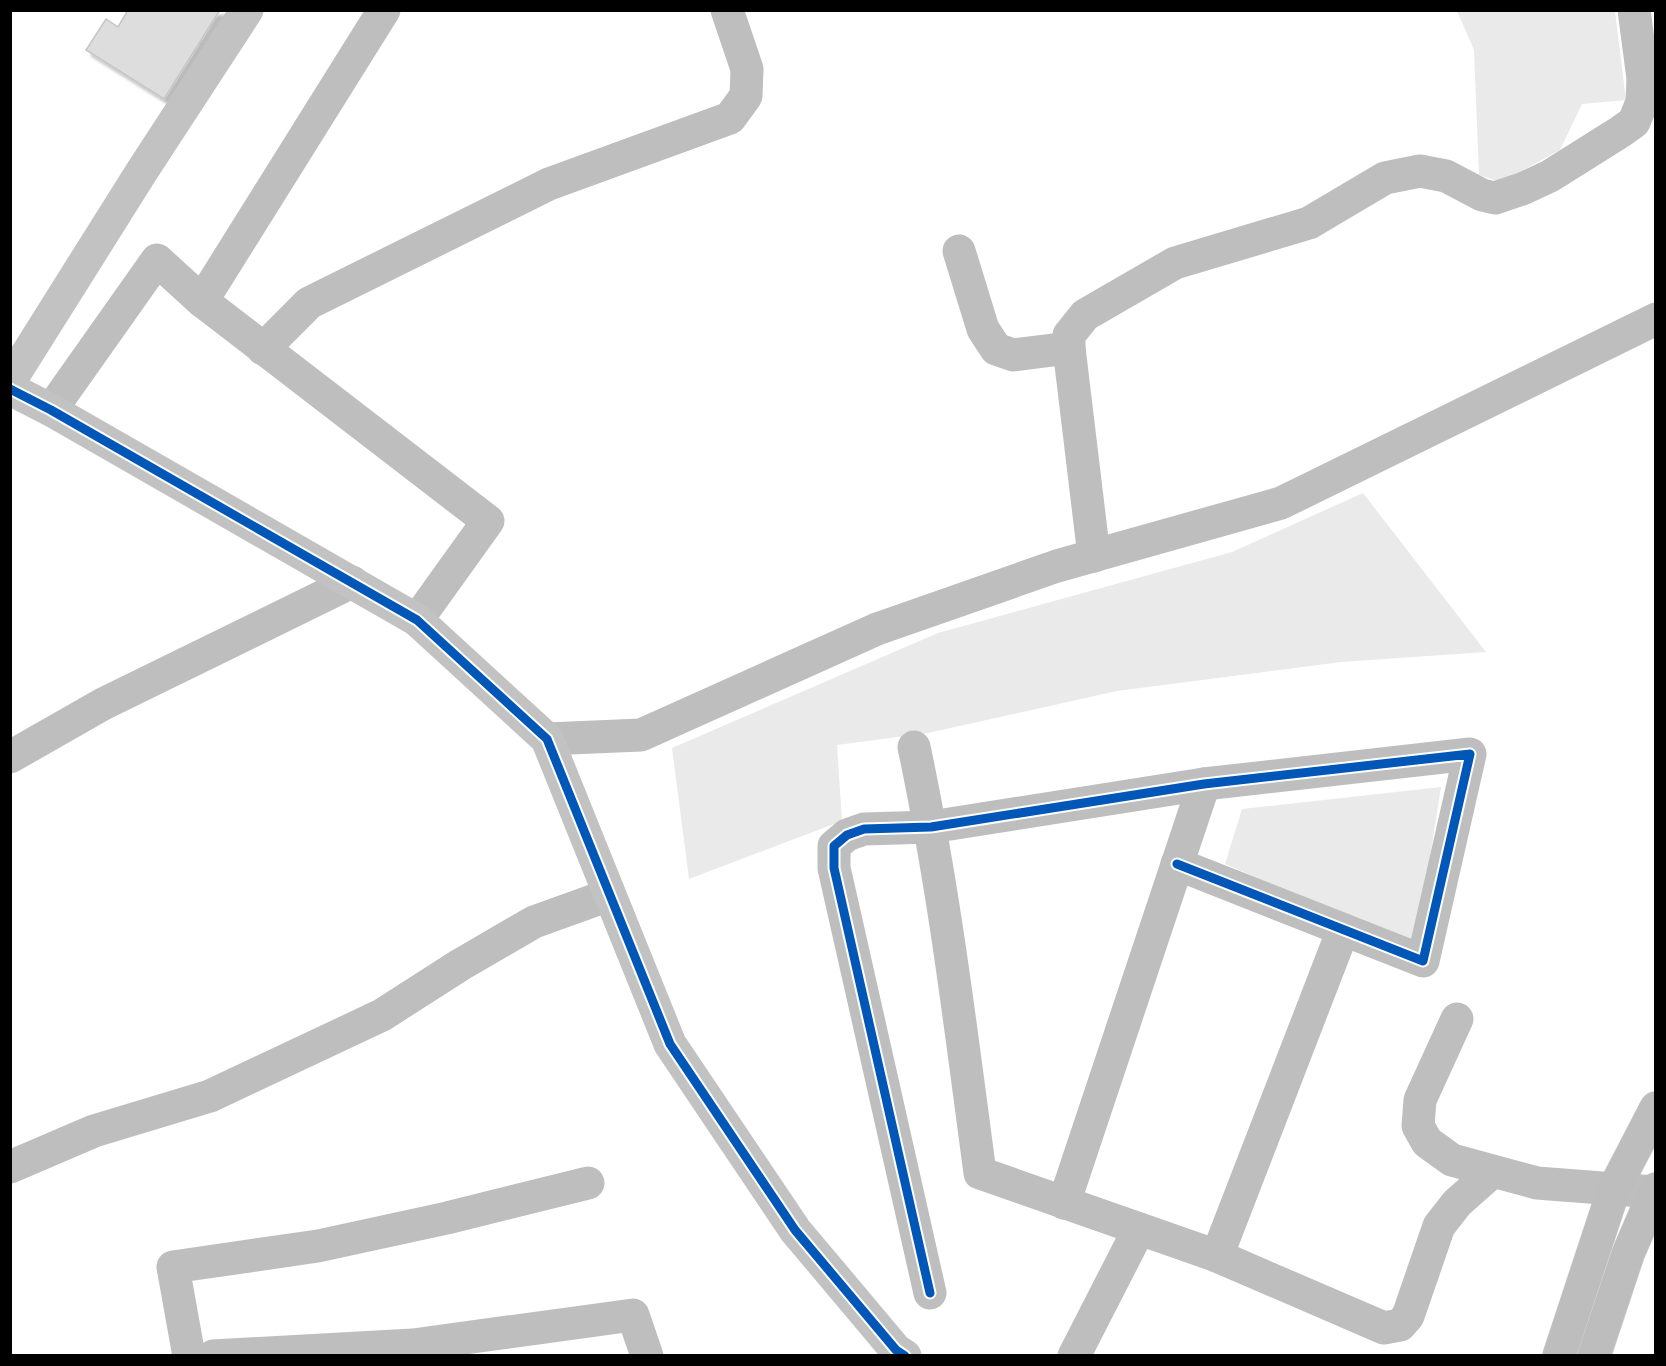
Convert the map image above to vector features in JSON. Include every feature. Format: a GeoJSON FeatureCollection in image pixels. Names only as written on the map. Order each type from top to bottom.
{"type":"FeatureCollection","features":[{"type":"Feature","properties":{"kind":"main road"},"geometry":{"type":"LineString","coordinates":[[1559,1356],[1614,1189],[1656,1108]]}},
{"type":"Feature","properties":{"kind":"main road"},"geometry":{"type":"LineString","coordinates":[[1594,1356],[1628,1254],[1655,1190]]}},
{"type":"Feature","properties":{"kind":"street"},"geometry":{"type":"LineString","coordinates":[[10,381],[141,171],[247,10]]}},
{"type":"Feature","properties":{"kind":"street"},"geometry":{"type":"LineString","coordinates":[[202,301],[384,10]]}},
{"type":"Feature","properties":{"kind":"street"},"geometry":{"type":"LineString","coordinates":[[263,349],[309,303],[539,189],[730,118],[746,96],[747,69],[727,10]]}},
{"type":"Feature","properties":{"kind":"street"},"geometry":{"type":"LineString","coordinates":[[1094,555],[1069,348],[1069,335],[1085,315],[1175,263],[1309,223],[1385,178],[1420,171],[1446,176],[1482,195],[1495,198],[1550,176],[1634,122],[1642,102],[1643,78],[1634,10]]}},
{"type":"Feature","properties":{"kind":"street"},"geometry":{"type":"LineString","coordinates":[[959,251],[983,329],[996,349],[1013,355],[1069,348]]}},
{"type":"Feature","properties":{"kind":"street"},"geometry":{"type":"LineString","coordinates":[[51,410],[157,260],[202,301],[488,521],[417,620]]}},
{"type":"Feature","properties":{"kind":"street"},"geometry":{"type":"LineString","coordinates":[[547,739],[641,735],[877,629],[1057,566],[1281,503],[1656,319]]}},
{"type":"Feature","properties":{"kind":"street"},"geometry":{"type":"LineString","coordinates":[[10,389],[51,410],[417,620],[547,739],[670,1044],[795,1230],[896,1350],[905,1356]]}},
{"type":"Feature","properties":{"kind":"street"},"geometry":{"type":"LineString","coordinates":[[10,757],[103,704],[352,582]]}},
{"type":"Feature","properties":{"kind":"street"},"geometry":{"type":"LineString","coordinates":[[914,747],[931,827],[951,952],[980,1173],[1217,1256],[1384,1328],[1400,1325],[1407,1316],[1439,1226],[1457,1203],[1492,1172]]}},
{"type":"Feature","properties":{"kind":"street"},"geometry":{"type":"LineString","coordinates":[[930,1293],[834,868],[834,846],[847,835],[864,829],[931,827],[1204,784],[1470,754],[1423,961],[1177,864]]}},
{"type":"Feature","properties":{"kind":"street"},"geometry":{"type":"LineString","coordinates":[[1064,1203],[1204,784]]}},
{"type":"Feature","properties":{"kind":"street"},"geometry":{"type":"LineString","coordinates":[[10,1167],[94,1131],[210,1096],[382,1015],[460,964],[534,922],[609,895]]}},
{"type":"Feature","properties":{"kind":"street"},"geometry":{"type":"LineString","coordinates":[[1217,1256],[1343,930]]}},
{"type":"Feature","properties":{"kind":"street"},"geometry":{"type":"LineString","coordinates":[[1458,1019],[1419,1100],[1418,1126],[1427,1142],[1452,1160],[1537,1183],[1655,1190]]}},
{"type":"Feature","properties":{"kind":"street"},"geometry":{"type":"LineString","coordinates":[[189,1356],[173,1267],[318,1246],[447,1218],[588,1183]]}},
{"type":"Feature","properties":{"kind":"street"},"geometry":{"type":"LineString","coordinates":[[1074,1356],[1139,1229]]}},
{"type":"Feature","properties":{"kind":"street"},"geometry":{"type":"LineString","coordinates":[[221,1355],[415,1350],[633,1315],[647,1356]]}},
{"type":"Feature","properties":{"kind":"shaded area"},"geometry":{"type":"Polygon","coordinates":[[[1457,11],[1615,11],[1626,100],[1582,104],[1560,150],[1501,182],[1479,175],[1474,50],[1457,11]]]}},
{"type":"Feature","properties":{"kind":"shaded area"},"geometry":{"type":"Polygon","coordinates":[[[1363,493],[1486,652],[1341,662],[1117,691],[928,733],[837,745],[842,821],[689,879],[672,748],[938,633],[1232,552],[1363,493]]]}},
{"type":"Feature","properties":{"kind":"shaded area"},"geometry":{"type":"Polygon","coordinates":[[[1441,787],[1416,946],[1225,864],[1242,809],[1441,787]]]}},
{"type":"Feature","properties":{"kind":"building"},"geometry":{"type":"Polygon","coordinates":[[[128,10],[220,10],[164,99],[86,50],[106,19],[118,27],[128,10]]]}},
{"type":"Feature","properties":{"kind":"cycle path"},"geometry":{"type":"LineString","coordinates":[[10,389],[51,410],[417,620],[547,739],[670,1044],[795,1230],[896,1350],[905,1356]]}},
{"type":"Feature","properties":{"kind":"cycle path"},"geometry":{"type":"LineString","coordinates":[[930,1293],[834,868],[834,846],[847,835],[864,829],[931,827],[1204,784],[1470,754],[1423,961],[1177,864]]}}]}
